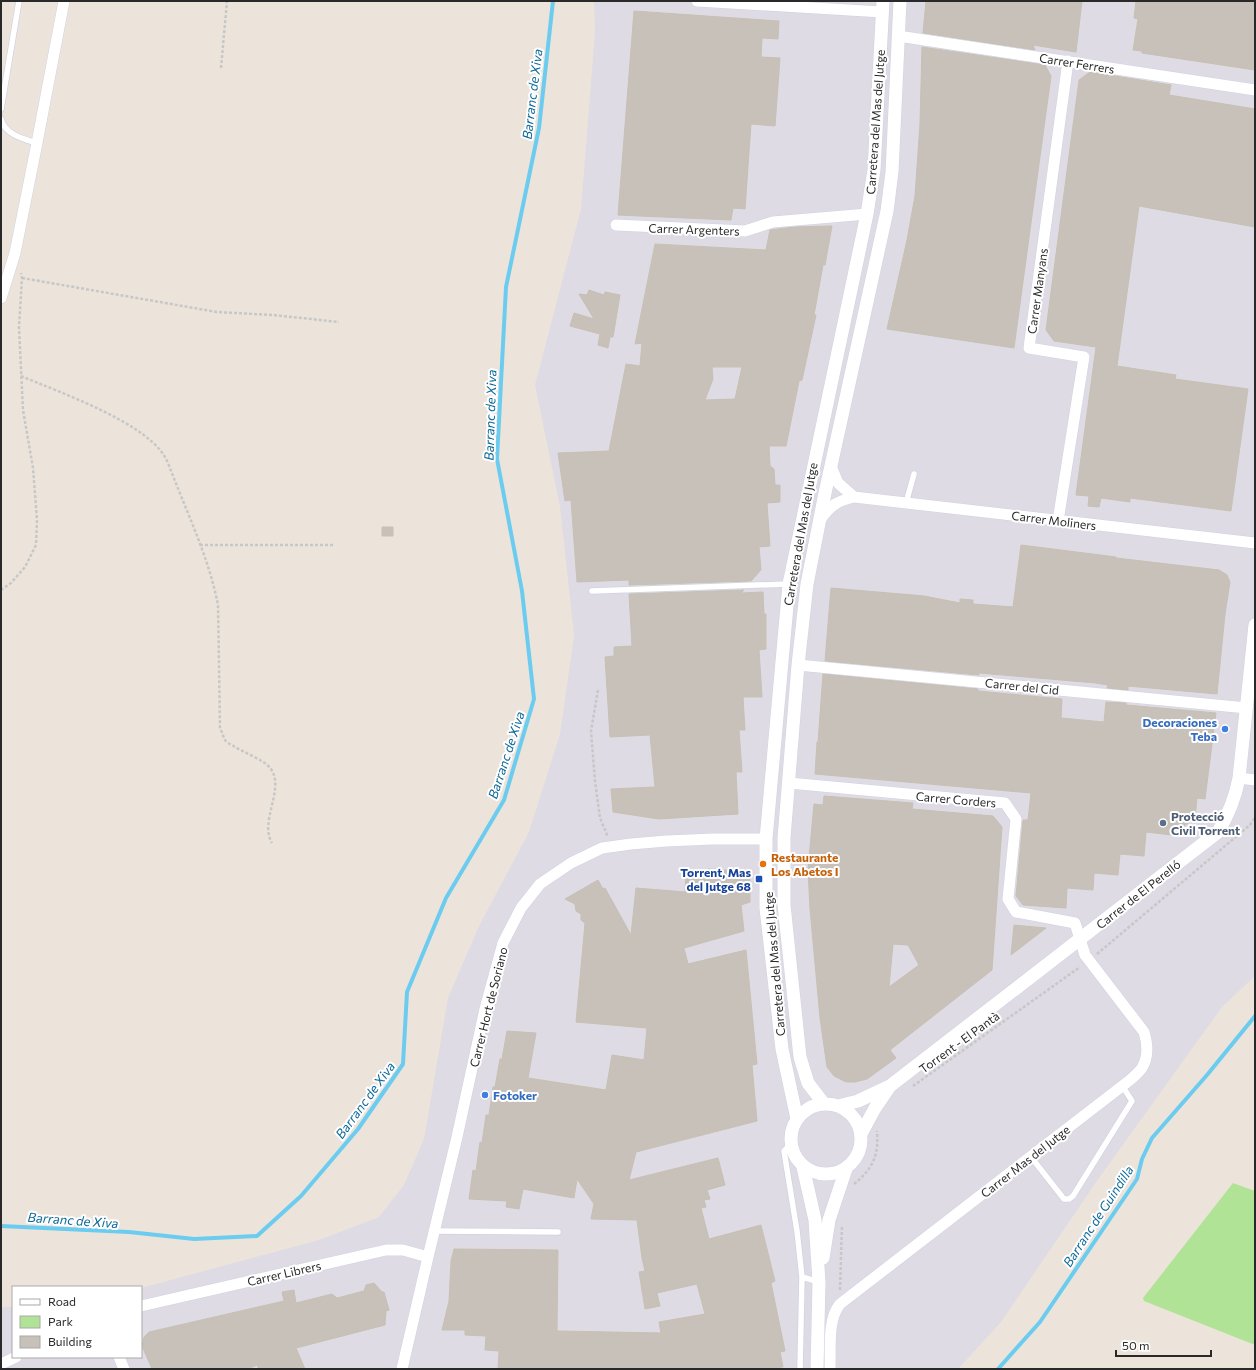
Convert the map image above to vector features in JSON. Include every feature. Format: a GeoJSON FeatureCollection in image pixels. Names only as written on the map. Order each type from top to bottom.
{"type":"FeatureCollection","features":[{"type":"Feature","properties":{"kind":"street"},"geometry":{"type":"LineString","coordinates":[[1,298],[15,253],[64,1]]}},
{"type":"Feature","properties":{"kind":"street"},"geometry":{"type":"LineString","coordinates":[[697,1],[883,7]]}},
{"type":"Feature","properties":{"kind":"street","name":"Carretera del Mas del Jutge"},"geometry":{"type":"LineString","coordinates":[[824,1104],[808,1083],[800,1057],[784,905],[784,838],[798,665],[807,584],[831,466],[887,211],[892,172],[900,1]]}},
{"type":"Feature","properties":{"kind":"street","name":"Carretera del Mas del Jutge"},"geometry":{"type":"LineString","coordinates":[[797,1119],[781,1041],[766,908],[766,839],[789,584],[867,214],[874,170],[883,7]]}},
{"type":"Feature","properties":{"kind":"street","name":"Carrer Ferrers"},"geometry":{"type":"LineString","coordinates":[[898,36],[1255,90]]}},
{"type":"Feature","properties":{"kind":"street","name":"Carrer Manyans"},"geometry":{"type":"LineString","coordinates":[[1058,521],[1084,357],[1029,348],[1068,61]]}},
{"type":"Feature","properties":{"kind":"street","name":"Carrer Argenters"},"geometry":{"type":"LineString","coordinates":[[616,225],[745,231],[773,222],[867,214]]}},
{"type":"Feature","properties":{"kind":"street"},"geometry":{"type":"LineString","coordinates":[[831,466],[838,483],[854,497]]}},
{"type":"Feature","properties":{"kind":"street","name":"Carrer Moliners"},"geometry":{"type":"LineString","coordinates":[[819,523],[827,509],[844,500],[854,497],[1255,543]]}},
{"type":"Feature","properties":{"kind":"street","name":"Carrer de El Perelló"},"geometry":{"type":"LineString","coordinates":[[890,1086],[1218,832],[1226,819],[1234,800],[1239,778],[1255,625]]}},
{"type":"Feature","properties":{"kind":"street","name":"Carrer del Cid"},"geometry":{"type":"LineString","coordinates":[[798,665],[1247,708]]}},
{"type":"Feature","properties":{"kind":"street"},"geometry":{"type":"LineString","coordinates":[[1239,778],[1255,780]]}},
{"type":"Feature","properties":{"kind":"street","name":"Carrer Corders"},"geometry":{"type":"LineString","coordinates":[[789,782],[1005,803],[1016,819],[1008,899],[1016,912],[1075,923],[1080,939]]}},
{"type":"Feature","properties":{"kind":"street","name":"Carrer Hort de Soriano"},"geometry":{"type":"LineString","coordinates":[[402,1369],[457,1137],[485,1009],[503,943],[521,908],[540,884],[571,863],[602,848],[666,841],[766,839]]}},
{"type":"Feature","properties":{"kind":"street","name":"Carrer Mas del Jutge"},"geometry":{"type":"LineString","coordinates":[[830,1369],[831,1321],[840,1304],[1122,1087],[1144,1066],[1147,1054],[1147,1042],[1144,1032],[1084,954],[1080,939]]}},
{"type":"Feature","properties":{"kind":"street"},"geometry":{"type":"LineString","coordinates":[[838,1106],[858,1101],[890,1086]]}},
{"type":"Feature","properties":{"kind":"street"},"geometry":{"type":"LineString","coordinates":[[861,1134],[875,1108],[890,1086]]}},
{"type":"Feature","properties":{"kind":"street"},"geometry":{"type":"LineString","coordinates":[[824,1104],[838,1106],[849,1112],[857,1122],[861,1134],[861,1147],[855,1159],[846,1169],[836,1174],[824,1175],[813,1173],[803,1167],[795,1157],[791,1144],[792,1131],[797,1119],[804,1111],[814,1106],[824,1104]]}},
{"type":"Feature","properties":{"kind":"street"},"geometry":{"type":"LineString","coordinates":[[803,1167],[815,1220],[819,1282],[817,1369]]}},
{"type":"Feature","properties":{"kind":"street"},"geometry":{"type":"LineString","coordinates":[[819,1282],[829,1220],[846,1169]]}},
{"type":"Feature","properties":{"kind":"street","name":"Carrer Librers"},"geometry":{"type":"LineString","coordinates":[[142,1306],[386,1250],[403,1250],[428,1256]]}},
{"type":"Feature","properties":{"kind":"street"},"geometry":{"type":"LineString","coordinates":[[1,1364],[14,1358]]}},
{"type":"Feature","properties":{"kind":"street"},"geometry":{"type":"LineString","coordinates":[[119,1358],[124,1369]]}},
{"type":"Feature","properties":{"kind":"lane"},"geometry":{"type":"LineString","coordinates":[[1,109],[19,1]]}},
{"type":"Feature","properties":{"kind":"lane"},"geometry":{"type":"LineString","coordinates":[[1,119],[2,124],[14,135],[37,143]]}},
{"type":"Feature","properties":{"kind":"lane"},"geometry":{"type":"LineString","coordinates":[[906,503],[914,474]]}},
{"type":"Feature","properties":{"kind":"lane"},"geometry":{"type":"LineString","coordinates":[[592,591],[789,584]]}},
{"type":"Feature","properties":{"kind":"lane"},"geometry":{"type":"LineString","coordinates":[[1031,1157],[1064,1199],[1069,1199],[1073,1196],[1132,1101],[1122,1087]]}},
{"type":"Feature","properties":{"kind":"lane"},"geometry":{"type":"LineString","coordinates":[[791,1144],[784,1151],[797,1231],[802,1277],[800,1369]]}},
{"type":"Feature","properties":{"kind":"lane"},"geometry":{"type":"LineString","coordinates":[[434,1231],[558,1232]]}},
{"type":"Feature","properties":{"kind":"lane"},"geometry":{"type":"LineString","coordinates":[[802,1277],[819,1282]]}},
{"type":"Feature","properties":{"kind":"path"},"geometry":{"type":"LineString","coordinates":[[220,68],[227,1]]}},
{"type":"Feature","properties":{"kind":"path"},"geometry":{"type":"LineString","coordinates":[[1,590],[11,583],[26,567],[36,545],[37,520],[33,468],[23,410],[21,376],[19,327],[22,278],[15,253]]}},
{"type":"Feature","properties":{"kind":"path"},"geometry":{"type":"LineString","coordinates":[[22,278],[217,312],[273,315],[339,322]]}},
{"type":"Feature","properties":{"kind":"path"},"geometry":{"type":"LineString","coordinates":[[21,376],[87,403],[128,425],[144,435],[163,454],[170,468],[215,587],[218,605],[220,728],[225,741],[240,751],[266,763],[272,769],[275,788],[268,830],[269,838],[272,843]]}},
{"type":"Feature","properties":{"kind":"path"},"geometry":{"type":"LineString","coordinates":[[200,545],[335,545]]}},
{"type":"Feature","properties":{"kind":"path"},"geometry":{"type":"LineString","coordinates":[[598,690],[591,731],[594,781],[600,818],[613,847]]}},
{"type":"Feature","properties":{"kind":"path","name":"Torrent - El Pantà"},"geometry":{"type":"LineString","coordinates":[[912,1086],[1089,960],[1250,825],[1255,817]]}},
{"type":"Feature","properties":{"kind":"path"},"geometry":{"type":"LineString","coordinates":[[849,1188],[860,1179],[874,1160],[878,1144],[877,1128]]}},
{"type":"Feature","properties":{"kind":"path"},"geometry":{"type":"LineString","coordinates":[[840,1304],[842,1222]]}},
{"type":"Feature","properties":{"kind":"shaded area"},"geometry":{"type":"Polygon","coordinates":[[[594,1],[1255,1],[1255,976],[1222,1007],[1099,1178],[1001,1322],[958,1369],[1,1369],[1,1307],[12,1307],[12,1358],[142,1358],[142,1288],[319,1240],[379,1217],[404,1185],[424,1139],[448,998],[479,926],[529,832],[560,734],[574,635],[560,507],[535,385],[581,209],[595,32],[594,1]]]}},
{"type":"Feature","properties":{"kind":"green space"},"geometry":{"type":"Polygon","coordinates":[[[1233,1183],[1255,1191],[1255,1345],[1144,1301],[1143,1298],[1233,1183]]]}},
{"type":"Feature","properties":{"kind":"building"},"geometry":{"type":"Polygon","coordinates":[[[926,1],[1082,1],[1076,52],[1033,45],[1035,50],[923,33],[926,1]]]}},
{"type":"Feature","properties":{"kind":"building"},"geometry":{"type":"Polygon","coordinates":[[[1136,1],[1255,1],[1255,70],[1142,53],[1142,51],[1133,50],[1138,19],[1134,18],[1136,1]]]}},
{"type":"Feature","properties":{"kind":"building"},"geometry":{"type":"Polygon","coordinates":[[[634,11],[779,21],[778,39],[762,38],[761,57],[780,58],[775,126],[751,124],[745,209],[733,208],[731,220],[618,215],[634,11]]]}},
{"type":"Feature","properties":{"kind":"building"},"geometry":{"type":"Polygon","coordinates":[[[922,47],[1045,65],[1051,76],[1014,348],[887,329],[907,240],[915,196],[920,124],[922,47]]]}},
{"type":"Feature","properties":{"kind":"building"},"geometry":{"type":"Polygon","coordinates":[[[1090,72],[1171,85],[1169,95],[1255,109],[1255,227],[1139,206],[1117,366],[1176,375],[1175,379],[1248,389],[1231,511],[1130,498],[1130,502],[1101,498],[1099,507],[1088,506],[1089,496],[1076,495],[1096,347],[1054,341],[1046,330],[1079,80],[1090,72]]]}},
{"type":"Feature","properties":{"kind":"building"},"geometry":{"type":"Polygon","coordinates":[[[832,226],[814,315],[816,315],[802,380],[799,381],[786,446],[769,446],[770,466],[774,469],[775,485],[780,485],[780,502],[767,503],[770,546],[759,547],[761,570],[751,581],[629,585],[629,580],[577,582],[571,500],[565,501],[558,453],[609,451],[626,364],[640,366],[642,343],[635,344],[655,244],[766,250],[770,230],[795,227],[832,226]],[[712,367],[713,379],[705,400],[735,399],[742,367],[712,367]]]}},
{"type":"Feature","properties":{"kind":"building"},"geometry":{"type":"Polygon","coordinates":[[[589,290],[604,295],[605,292],[620,295],[613,337],[610,337],[608,348],[598,345],[600,334],[570,326],[574,313],[594,319],[579,294],[587,295],[589,290]]]}},
{"type":"Feature","properties":{"kind":"building"},"geometry":{"type":"Polygon","coordinates":[[[382,527],[393,527],[393,536],[382,536],[382,527]]]}},
{"type":"Feature","properties":{"kind":"building"},"geometry":{"type":"Polygon","coordinates":[[[1021,545],[1219,570],[1227,575],[1230,582],[1225,614],[1217,694],[1128,686],[1128,690],[1107,688],[1108,685],[1096,683],[979,673],[979,675],[825,661],[831,588],[924,596],[960,603],[960,599],[973,600],[973,604],[1013,607],[1021,545]]]}},
{"type":"Feature","properties":{"kind":"building"},"geometry":{"type":"Polygon","coordinates":[[[744,590],[741,593],[763,592],[764,614],[766,614],[766,649],[759,650],[762,697],[743,697],[745,730],[739,730],[742,772],[736,772],[738,814],[659,819],[613,812],[611,789],[655,787],[650,735],[610,737],[605,657],[614,656],[614,647],[632,646],[629,594],[744,590]]]}},
{"type":"Feature","properties":{"kind":"building"},"geometry":{"type":"Polygon","coordinates":[[[823,674],[978,689],[978,691],[1062,699],[1061,718],[1104,722],[1106,702],[1216,713],[1205,799],[1197,798],[1195,818],[1172,835],[1146,832],[1144,856],[1120,854],[1118,875],[1094,873],[1093,890],[1067,888],[1066,908],[1023,905],[1016,896],[1023,820],[1028,820],[1031,793],[815,774],[823,674]]]}},
{"type":"Feature","properties":{"kind":"building"},"geometry":{"type":"Polygon","coordinates":[[[824,796],[913,803],[912,809],[993,816],[1002,827],[992,970],[890,1050],[896,1058],[867,1079],[855,1082],[846,1082],[834,1076],[827,1067],[820,1018],[810,909],[808,869],[814,804],[823,805],[824,796]],[[893,944],[889,987],[919,965],[908,945],[893,944]]]}},
{"type":"Feature","properties":{"kind":"building"},"geometry":{"type":"Polygon","coordinates":[[[708,869],[739,871],[745,876],[750,876],[750,902],[741,905],[744,931],[684,948],[688,964],[746,950],[757,1064],[752,1065],[757,1121],[636,1152],[629,1180],[718,1158],[725,1185],[707,1190],[710,1199],[704,1200],[706,1207],[701,1208],[709,1239],[761,1225],[775,1281],[771,1283],[785,1351],[780,1352],[783,1367],[781,1367],[781,1369],[498,1369],[499,1351],[485,1350],[486,1336],[465,1335],[465,1330],[442,1330],[449,1301],[451,1261],[454,1249],[558,1250],[557,1331],[661,1333],[659,1322],[705,1314],[697,1284],[657,1293],[660,1306],[645,1309],[639,1272],[645,1271],[637,1220],[591,1219],[594,1204],[577,1179],[574,1198],[523,1189],[519,1209],[506,1207],[507,1201],[469,1199],[473,1170],[476,1171],[480,1142],[482,1143],[486,1115],[489,1115],[493,1087],[495,1087],[500,1059],[502,1059],[507,1031],[536,1033],[528,1078],[606,1090],[612,1055],[644,1060],[647,1028],[576,1022],[585,923],[581,920],[581,914],[576,911],[575,904],[565,899],[598,880],[603,889],[605,888],[631,935],[636,888],[685,892],[686,873],[708,873],[708,869]]]}},
{"type":"Feature","properties":{"kind":"building"},"geometry":{"type":"Polygon","coordinates":[[[1014,925],[1046,928],[1011,955],[1014,925]]]}},
{"type":"Feature","properties":{"kind":"building"},"geometry":{"type":"Polygon","coordinates":[[[374,1283],[382,1292],[384,1292],[389,1310],[386,1311],[385,1325],[296,1348],[305,1369],[259,1369],[257,1365],[248,1369],[152,1369],[142,1346],[144,1337],[149,1332],[284,1301],[282,1292],[294,1290],[296,1303],[332,1294],[337,1298],[364,1291],[366,1285],[374,1283]]]}},
{"type":"Feature","properties":{"kind":"waterway","name":"Barranc de Xiva"},"geometry":{"type":"LineString","coordinates":[[1,1226],[129,1232],[194,1239],[257,1236],[301,1196],[358,1129],[403,1064],[407,992],[446,898],[504,800],[534,699],[522,591],[497,459],[506,287],[539,128],[553,1]]}},
{"type":"Feature","properties":{"kind":"waterway","name":"Barranc de Guindilla"},"geometry":{"type":"LineString","coordinates":[[998,1369],[1040,1322],[1137,1179],[1142,1159],[1152,1138],[1207,1075],[1255,1016]]}},
{"type":"Feature","properties":{"kind":"place","name":"Decoraciones Teba"},"geometry":{"type":"Point","coordinates":[1225,729]}},
{"type":"Feature","properties":{"kind":"place","name":"Protecció Civil Torrent"},"geometry":{"type":"Point","coordinates":[1163,823]}},
{"type":"Feature","properties":{"kind":"place","name":"Restaurante Los Abetos I"},"geometry":{"type":"Point","coordinates":[763,864]}},
{"type":"Feature","properties":{"kind":"place","name":"Torrent, Mas del Jutge 68"},"geometry":{"type":"Point","coordinates":[759,879]}},
{"type":"Feature","properties":{"kind":"place","name":"Fotoker"},"geometry":{"type":"Point","coordinates":[485,1095]}}]}
